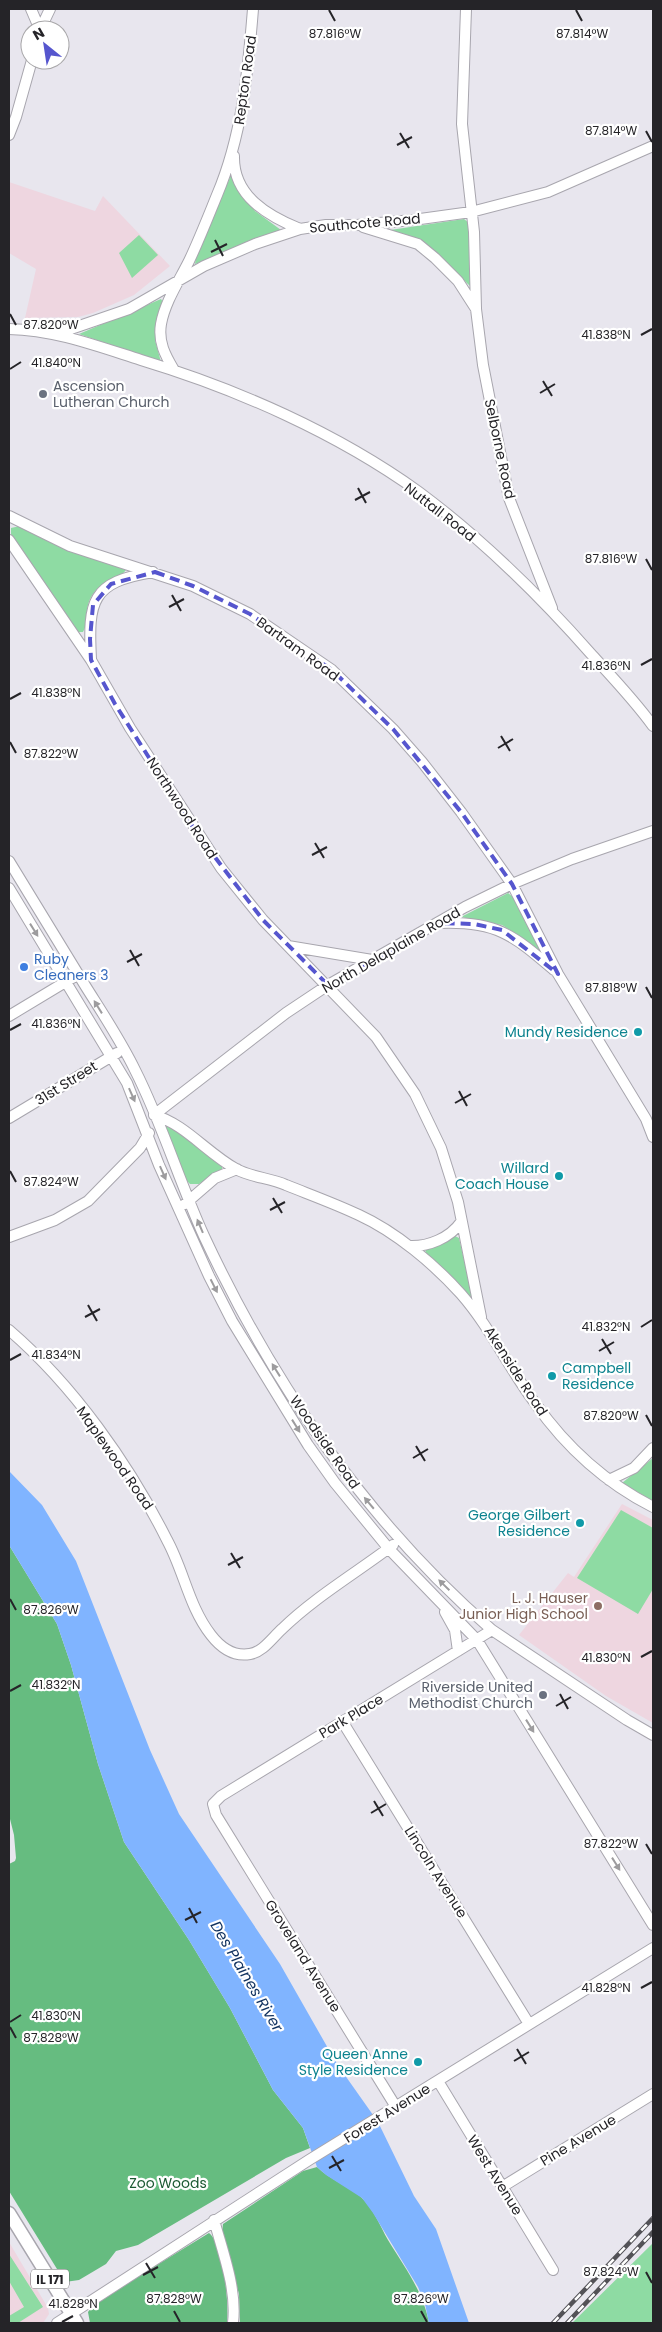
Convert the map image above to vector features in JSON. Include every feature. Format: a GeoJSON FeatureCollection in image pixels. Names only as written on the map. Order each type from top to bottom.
{"type":"FeatureCollection","features":[{"type":"Feature","properties":{"kind":"main road","name":"IL 171"},"geometry":{"type":"LineString","coordinates":[[9,2213],[74,2318]]}},
{"type":"Feature","properties":{"kind":"street","name":"Repton Road"},"geometry":{"type":"LineString","coordinates":[[180,278],[218,193],[234,150],[249,64],[254,9]]}},
{"type":"Feature","properties":{"kind":"street","name":"Selborne Road"},"geometry":{"type":"LineString","coordinates":[[466,9],[462,124],[474,232],[476,309],[483,365],[509,498],[554,611]]}},
{"type":"Feature","properties":{"kind":"street"},"geometry":{"type":"LineString","coordinates":[[9,135],[29,70]]}},
{"type":"Feature","properties":{"kind":"street","name":"Southcote Road"},"geometry":{"type":"LineString","coordinates":[[58,334],[129,309],[162,291],[180,278],[255,244],[300,229],[326,225],[357,225],[471,212],[548,192],[653,146]]}},
{"type":"Feature","properties":{"kind":"street","name":"Repton Road"},"geometry":{"type":"LineString","coordinates":[[234,150],[235,170],[251,200],[275,218],[300,229]]}},
{"type":"Feature","properties":{"kind":"street","name":"Selborne Road"},"geometry":{"type":"LineString","coordinates":[[357,225],[418,244],[436,258],[458,281],[476,309]]}},
{"type":"Feature","properties":{"kind":"street"},"geometry":{"type":"LineString","coordinates":[[174,370],[162,350],[160,329],[163,315],[180,278]]}},
{"type":"Feature","properties":{"kind":"street","name":"Nuttall Road"},"geometry":{"type":"LineString","coordinates":[[9,329],[58,334],[174,370],[285,414],[372,462],[419,492],[483,546],[554,611],[640,708],[653,726]]}},
{"type":"Feature","properties":{"kind":"street","name":"Bartram Road"},"geometry":{"type":"LineString","coordinates":[[9,516],[70,546],[155,572],[193,586],[250,614],[332,670],[393,729],[422,762],[461,812],[512,884],[558,974]]}},
{"type":"Feature","properties":{"kind":"street","name":"Northwood Road"},"geometry":{"type":"LineString","coordinates":[[9,540],[91,660],[130,728],[198,835],[262,920],[328,985],[376,1038],[415,1094],[442,1148],[458,1202],[481,1317]]}},
{"type":"Feature","properties":{"kind":"street","name":"Northwood Road"},"geometry":{"type":"LineString","coordinates":[[91,660],[90,615],[103,590],[119,580],[155,572]]}},
{"type":"Feature","properties":{"kind":"street","name":"North Delaplaine Road"},"geometry":{"type":"LineString","coordinates":[[154,1115],[286,1012],[328,985],[512,884],[572,859],[653,831]]}},
{"type":"Feature","properties":{"kind":"street","name":"Woodside Road"},"geometry":{"type":"LineString","coordinates":[[10,866],[124,1048],[147,1095],[189,1200],[231,1290],[297,1403],[340,1468],[400,1540],[492,1630],[627,1720],[653,1735]]}},
{"type":"Feature","properties":{"kind":"street","name":"Woodside Road"},"geometry":{"type":"LineString","coordinates":[[9,888],[112,1056],[135,1100],[178,1210],[232,1321],[308,1445],[335,1483],[389,1549],[477,1640],[653,1925]]}},
{"type":"Feature","properties":{"kind":"street"},"geometry":{"type":"LineString","coordinates":[[439,923],[474,924],[502,930],[516,938],[558,974],[650,1122],[653,1136]]}},
{"type":"Feature","properties":{"kind":"street"},"geometry":{"type":"LineString","coordinates":[[288,946],[372,960]]}},
{"type":"Feature","properties":{"kind":"street"},"geometry":{"type":"LineString","coordinates":[[9,1016],[78,974]]}},
{"type":"Feature","properties":{"kind":"street","name":"31st Street"},"geometry":{"type":"LineString","coordinates":[[9,1118],[124,1048]]}},
{"type":"Feature","properties":{"kind":"street"},"geometry":{"type":"LineString","coordinates":[[9,1237],[55,1220],[88,1201],[140,1148],[148,1136],[154,1115]]}},
{"type":"Feature","properties":{"kind":"street","name":"Akenside Road"},"geometry":{"type":"LineString","coordinates":[[154,1115],[169,1119],[237,1170],[284,1184],[361,1216],[409,1246],[459,1292],[481,1317],[535,1404],[573,1448],[609,1480],[627,1493],[653,1507]]}},
{"type":"Feature","properties":{"kind":"street"},"geometry":{"type":"LineString","coordinates":[[178,1210],[215,1178],[237,1170]]}},
{"type":"Feature","properties":{"kind":"street"},"geometry":{"type":"LineString","coordinates":[[409,1246],[422,1246],[436,1241],[450,1233],[461,1222]]}},
{"type":"Feature","properties":{"kind":"street","name":"Maplewood Road"},"geometry":{"type":"LineString","coordinates":[[9,1330],[32,1351],[64,1387],[134,1481],[169,1543],[187,1592],[204,1627],[226,1650],[242,1654],[260,1650],[299,1613],[400,1540]]}},
{"type":"Feature","properties":{"kind":"street"},"geometry":{"type":"LineString","coordinates":[[609,1480],[634,1468],[653,1448]]}},
{"type":"Feature","properties":{"kind":"street"},"geometry":{"type":"LineString","coordinates":[[436,1598],[455,1630],[458,1652]]}},
{"type":"Feature","properties":{"kind":"street","name":"Park Place"},"geometry":{"type":"LineString","coordinates":[[213,1804],[218,1798],[492,1630]]}},
{"type":"Feature","properties":{"kind":"street","name":"Lincoln Avenue"},"geometry":{"type":"LineString","coordinates":[[342,1721],[530,2024]]}},
{"type":"Feature","properties":{"kind":"street","name":"Groveland Avenue"},"geometry":{"type":"LineString","coordinates":[[213,1804],[216,1815],[396,2107]]}},
{"type":"Feature","properties":{"kind":"street","name":"Forest Avenue"},"geometry":{"type":"LineString","coordinates":[[57,2323],[74,2318],[214,2220],[653,1948]]}},
{"type":"Feature","properties":{"kind":"street","name":"West Avenue"},"geometry":{"type":"LineString","coordinates":[[438,2081],[553,2270]]}},
{"type":"Feature","properties":{"kind":"street","name":"Pine Avenue"},"geometry":{"type":"LineString","coordinates":[[502,2187],[653,2094]]}},
{"type":"Feature","properties":{"kind":"street"},"geometry":{"type":"LineString","coordinates":[[214,2220],[230,2282],[234,2310],[233,2323]]}},
{"type":"Feature","properties":{"kind":"highlighted area"},"geometry":{"type":"Polygon","coordinates":[[[155,572],[193,586],[250,614],[332,670],[393,729],[461,812],[512,884],[558,974],[502,930],[474,924],[439,923],[328,985],[263,920],[198,835],[115,704],[91,660],[90,639],[93,605],[111,584],[155,572]]]}},
{"type":"Feature","properties":{"kind":"shaded area"},"geometry":{"type":"Polygon","coordinates":[[[9,182],[95,211],[103,196],[170,266],[134,295],[93,313],[78,317],[25,318],[36,269],[9,253],[9,182]]]}},
{"type":"Feature","properties":{"kind":"shaded area","name":"L. J. Hauser Junior High School"},"geometry":{"type":"Polygon","coordinates":[[[622,1504],[653,1520],[653,1723],[606,1696],[519,1635],[568,1573],[574,1577],[622,1504]]]}},
{"type":"Feature","properties":{"kind":"shaded area"},"geometry":{"type":"Polygon","coordinates":[[[9,2242],[48,2308],[49,2314],[43,2323],[9,2323],[9,2242]]]}},
{"type":"Feature","properties":{"kind":"green space"},"geometry":{"type":"Polygon","coordinates":[[[231,175],[255,211],[281,230],[195,264],[196,257],[231,175]]]}},
{"type":"Feature","properties":{"kind":"green space"},"geometry":{"type":"Polygon","coordinates":[[[464,219],[469,223],[470,286],[425,243],[390,230],[464,219]]]}},
{"type":"Feature","properties":{"kind":"green space"},"geometry":{"type":"Polygon","coordinates":[[[139,235],[158,255],[132,278],[119,253],[139,235]]]}},
{"type":"Feature","properties":{"kind":"green space"},"geometry":{"type":"Polygon","coordinates":[[[161,299],[163,302],[156,326],[155,340],[161,362],[79,334],[161,299]]]}},
{"type":"Feature","properties":{"kind":"green space"},"geometry":{"type":"Polygon","coordinates":[[[20,526],[66,549],[126,570],[120,576],[100,586],[92,595],[83,632],[78,632],[11,535],[11,528],[20,526]]]}},
{"type":"Feature","properties":{"kind":"green space"},"geometry":{"type":"Polygon","coordinates":[[[508,893],[513,897],[536,939],[542,955],[523,938],[502,925],[461,917],[508,893]]]}},
{"type":"Feature","properties":{"kind":"green space"},"geometry":{"type":"Polygon","coordinates":[[[165,1124],[171,1126],[222,1166],[222,1169],[199,1184],[190,1184],[186,1180],[164,1127],[165,1124]]]}},
{"type":"Feature","properties":{"kind":"green space"},"geometry":{"type":"Polygon","coordinates":[[[455,1236],[459,1238],[472,1294],[470,1297],[425,1254],[426,1249],[455,1236]]]}},
{"type":"Feature","properties":{"kind":"green space"},"geometry":{"type":"Polygon","coordinates":[[[653,1458],[653,1501],[622,1483],[653,1458]]]}},
{"type":"Feature","properties":{"kind":"green space"},"geometry":{"type":"Polygon","coordinates":[[[621,1510],[653,1528],[653,1589],[638,1614],[577,1578],[621,1510]]]}},
{"type":"Feature","properties":{"kind":"green space","name":"Zoo Woods"},"geometry":{"type":"Polygon","coordinates":[[[9,1545],[57,1624],[71,1665],[98,1764],[124,1842],[189,1940],[230,2008],[273,2090],[303,2128],[310,2148],[286,2158],[138,2245],[116,2251],[106,2264],[79,2280],[65,2282],[9,2191],[9,1864],[15,1861],[16,1858],[14,1835],[9,1815],[9,1545]]]}},
{"type":"Feature","properties":{"kind":"green space"},"geometry":{"type":"Polygon","coordinates":[[[317,2167],[356,2193],[370,2207],[418,2290],[429,2323],[240,2323],[239,2294],[222,2233],[223,2224],[303,2171],[317,2167]]]}},
{"type":"Feature","properties":{"kind":"green space"},"geometry":{"type":"Polygon","coordinates":[[[209,2233],[214,2240],[222,2262],[226,2289],[227,2323],[90,2323],[88,2312],[95,2303],[209,2233]]]}},
{"type":"Feature","properties":{"kind":"green space"},"geometry":{"type":"Polygon","coordinates":[[[653,2243],[653,2323],[572,2323],[653,2243]]]}},
{"type":"Feature","properties":{"kind":"green space"},"geometry":{"type":"Polygon","coordinates":[[[9,2254],[43,2307],[18,2323],[9,2323],[9,2316],[24,2307],[9,2281],[9,2254]]]}},
{"type":"Feature","properties":{"kind":"water","name":"Des Plaines River"},"geometry":{"type":"Polygon","coordinates":[[[9,1471],[42,1505],[76,1561],[150,1750],[179,1814],[280,1964],[337,2064],[378,2122],[414,2196],[436,2229],[469,2323],[429,2323],[425,2304],[418,2287],[373,2213],[362,2198],[317,2167],[303,2128],[273,2090],[230,2008],[189,1940],[124,1842],[98,1764],[71,1665],[57,1624],[9,1545],[9,1471]]]}},
{"type":"Feature","properties":{"kind":"railway"},"geometry":{"type":"LineString","coordinates":[[553,2323],[653,2218]]}},
{"type":"Feature","properties":{"kind":"railway"},"geometry":{"type":"LineString","coordinates":[[567,2323],[653,2232]]}},
{"type":"Feature","properties":{"kind":"place","name":"Ascension Lutheran Church"},"geometry":{"type":"Point","coordinates":[43,394]}},
{"type":"Feature","properties":{"kind":"place","name":"Ruby Cleaners 3"},"geometry":{"type":"Point","coordinates":[24,967]}},
{"type":"Feature","properties":{"kind":"place","name":"Mundy Residence"},"geometry":{"type":"Point","coordinates":[638,1032]}},
{"type":"Feature","properties":{"kind":"place","name":"Willard Coach House"},"geometry":{"type":"Point","coordinates":[559,1176]}},
{"type":"Feature","properties":{"kind":"place","name":"Campbell Residence"},"geometry":{"type":"Point","coordinates":[552,1376]}},
{"type":"Feature","properties":{"kind":"place","name":"George Gilbert Residence"},"geometry":{"type":"Point","coordinates":[580,1523]}},
{"type":"Feature","properties":{"kind":"place","name":"L. J. Hauser Junior High School"},"geometry":{"type":"Point","coordinates":[598,1606]}},
{"type":"Feature","properties":{"kind":"place","name":"Riverside United Methodist Church"},"geometry":{"type":"Point","coordinates":[543,1695]}},
{"type":"Feature","properties":{"kind":"place","name":"Queen Anne Style Residence"},"geometry":{"type":"Point","coordinates":[418,2062]}}]}
